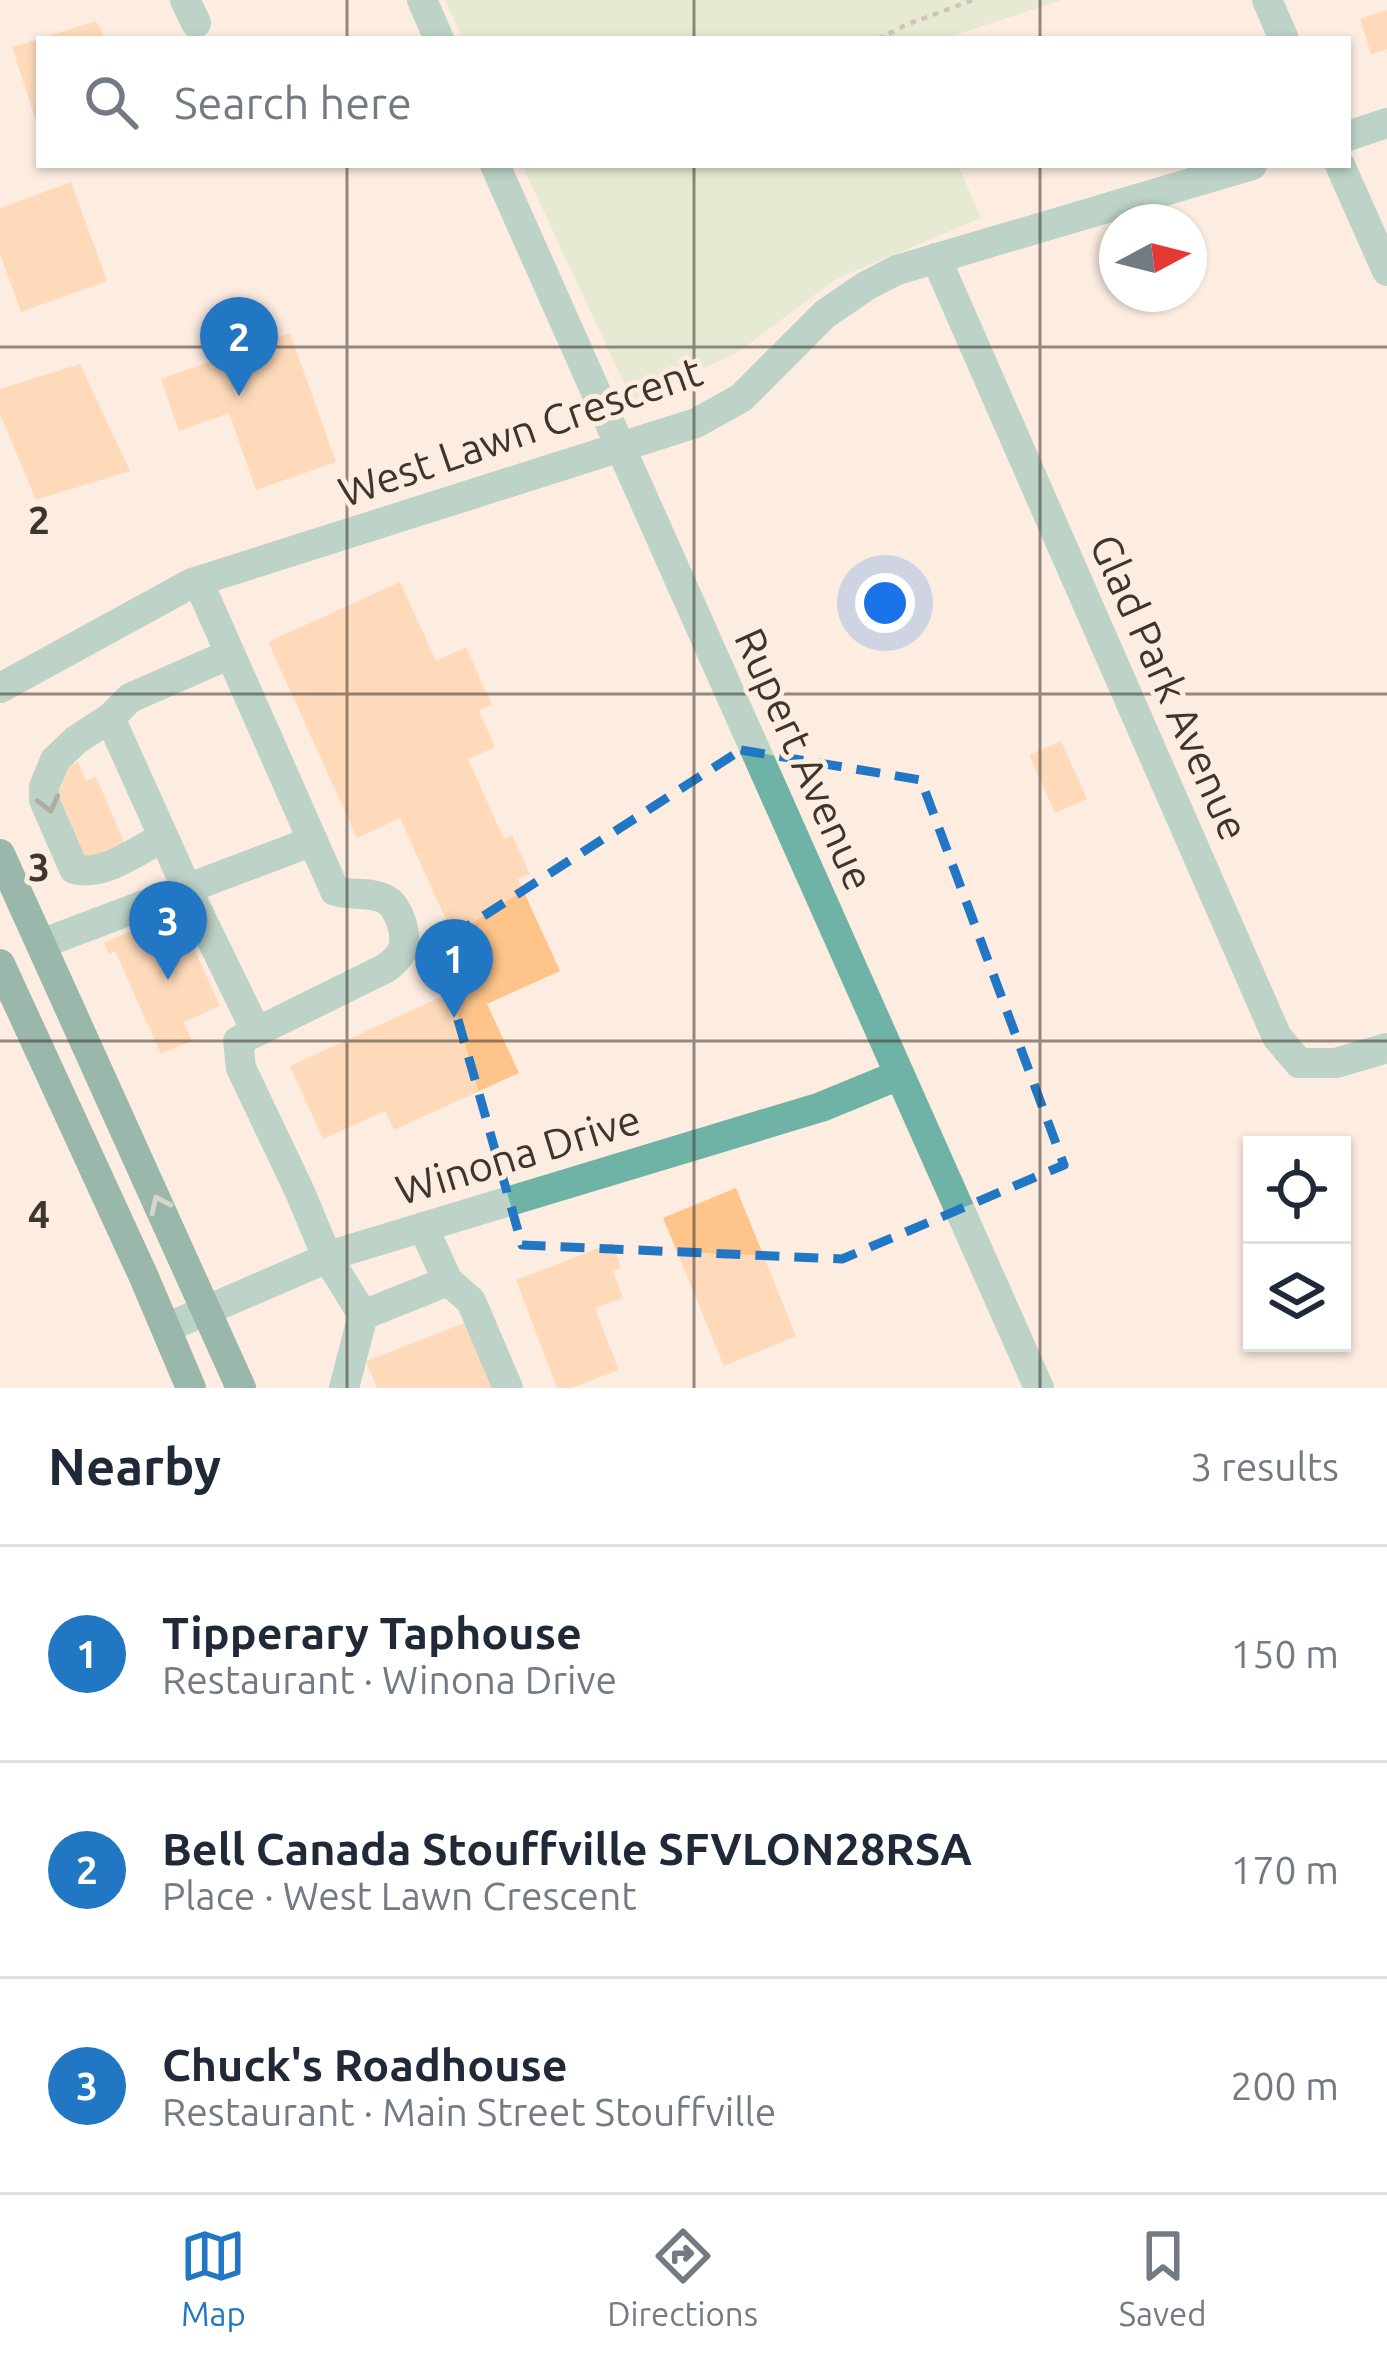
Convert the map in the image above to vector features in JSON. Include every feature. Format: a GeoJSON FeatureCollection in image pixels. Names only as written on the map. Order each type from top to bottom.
{"type":"FeatureCollection","features":[{"type":"Feature","properties":{"kind":"main road"},"geometry":{"type":"LineString","coordinates":[[0,854],[241,1388]]}},
{"type":"Feature","properties":{"kind":"main road"},"geometry":{"type":"LineString","coordinates":[[0,964],[191,1388]]}},
{"type":"Feature","properties":{"kind":"street"},"geometry":{"type":"LineString","coordinates":[[422,0],[438,36]]}},
{"type":"Feature","properties":{"kind":"street"},"geometry":{"type":"LineString","coordinates":[[1267,0],[1283,36]]}},
{"type":"Feature","properties":{"kind":"street"},"geometry":{"type":"LineString","coordinates":[[1351,135],[1387,123]]}},
{"type":"Feature","properties":{"kind":"street","name":"Rupert Avenue"},"geometry":{"type":"LineString","coordinates":[[496,168],[1039,1388]]}},
{"type":"Feature","properties":{"kind":"street","name":"West Lawn Crescent"},"geometry":{"type":"LineString","coordinates":[[0,688],[198,581],[696,423],[741,398],[825,314],[882,278],[1242,168]]}},
{"type":"Feature","properties":{"kind":"street"},"geometry":{"type":"LineString","coordinates":[[1341,168],[1387,271]]}},
{"type":"Feature","properties":{"kind":"street","name":"Glad Park Avenue"},"geometry":{"type":"LineString","coordinates":[[936,258],[1277,1037],[1300,1063],[1336,1063],[1387,1048]]}},
{"type":"Feature","properties":{"kind":"street"},"geometry":{"type":"LineString","coordinates":[[198,581],[335,890],[348,896],[388,899],[396,910],[404,944],[386,968],[238,1041],[241,1068],[327,1257],[363,1315],[344,1388]]}},
{"type":"Feature","properties":{"kind":"street"},"geometry":{"type":"LineString","coordinates":[[163,837],[93,872],[80,872],[66,852],[44,800],[44,787],[55,760],[130,698],[230,654]]}},
{"type":"Feature","properties":{"kind":"street"},"geometry":{"type":"LineString","coordinates":[[110,718],[256,1031]]}},
{"type":"Feature","properties":{"kind":"street"},"geometry":{"type":"LineString","coordinates":[[41,944],[313,841]]}},
{"type":"Feature","properties":{"kind":"street","name":"Winona Drive"},"geometry":{"type":"LineString","coordinates":[[166,1328],[327,1257],[821,1107],[899,1075]]}},
{"type":"Feature","properties":{"kind":"street"},"geometry":{"type":"LineString","coordinates":[[423,1227],[448,1281],[471,1300],[508,1388]]}},
{"type":"Feature","properties":{"kind":"street"},"geometry":{"type":"LineString","coordinates":[[363,1315],[448,1281]]}},
{"type":"Feature","properties":{"kind":"path"},"geometry":{"type":"LineString","coordinates":[[884,36],[973,0]]}},
{"type":"Feature","properties":{"kind":"highlighted area"},"geometry":{"type":"Polygon","coordinates":[[[741,750],[921,780],[1064,1165],[842,1259],[522,1245],[437,946],[741,750]]]}},
{"type":"Feature","properties":{"kind":"green space"},"geometry":{"type":"Polygon","coordinates":[[[445,0],[1062,0],[952,36],[462,36],[445,0]]]}},
{"type":"Feature","properties":{"kind":"green space"},"geometry":{"type":"Polygon","coordinates":[[[523,168],[959,168],[981,218],[836,279],[737,353],[632,400],[523,168]]]}},
{"type":"Feature","properties":{"kind":"building"},"geometry":{"type":"Polygon","coordinates":[[[1387,10],[1387,49],[1371,54],[1360,19],[1387,10]]]}},
{"type":"Feature","properties":{"kind":"building"},"geometry":{"type":"Polygon","coordinates":[[[96,21],[104,36],[48,36],[96,21]]]}},
{"type":"Feature","properties":{"kind":"building"},"geometry":{"type":"Polygon","coordinates":[[[36,40],[36,121],[12,47],[36,40]]]}},
{"type":"Feature","properties":{"kind":"building"},"geometry":{"type":"Polygon","coordinates":[[[71,182],[107,281],[21,312],[0,254],[0,208],[71,182]]]}},
{"type":"Feature","properties":{"kind":"building"},"geometry":{"type":"Polygon","coordinates":[[[290,333],[336,462],[256,490],[229,413],[179,431],[161,379],[290,333]]]}},
{"type":"Feature","properties":{"kind":"building"},"geometry":{"type":"Polygon","coordinates":[[[80,364],[130,471],[36,500],[0,414],[0,389],[80,364]]]}},
{"type":"Feature","properties":{"kind":"building"},"geometry":{"type":"Polygon","coordinates":[[[400,582],[436,661],[466,647],[492,705],[479,711],[495,747],[468,759],[504,839],[512,835],[530,874],[518,879],[560,971],[487,1004],[519,1073],[394,1130],[385,1111],[323,1139],[290,1066],[474,982],[400,818],[357,838],[268,642],[400,582]]]}},
{"type":"Feature","properties":{"kind":"building"},"geometry":{"type":"Polygon","coordinates":[[[1061,741],[1087,799],[1055,813],[1029,755],[1061,741]]]}},
{"type":"Feature","properties":{"kind":"building"},"geometry":{"type":"Polygon","coordinates":[[[78,762],[86,781],[96,777],[126,846],[77,866],[46,794],[63,787],[56,771],[78,762]]]}},
{"type":"Feature","properties":{"kind":"building"},"geometry":{"type":"Polygon","coordinates":[[[155,920],[163,939],[185,929],[220,1006],[184,1022],[192,1041],[161,1054],[115,951],[109,954],[104,943],[155,920]]]}},
{"type":"Feature","properties":{"kind":"building"},"geometry":{"type":"Polygon","coordinates":[[[736,1188],[796,1336],[724,1366],[663,1218],[736,1188]]]}},
{"type":"Feature","properties":{"kind":"building"},"geometry":{"type":"Polygon","coordinates":[[[612,1243],[621,1268],[613,1271],[623,1298],[595,1308],[619,1370],[571,1388],[557,1388],[516,1280],[612,1243]]]}},
{"type":"Feature","properties":{"kind":"building"},"geometry":{"type":"Polygon","coordinates":[[[467,1322],[492,1388],[377,1388],[366,1361],[467,1322]]]}},
{"type":"Feature","properties":{"kind":"place","name":"Bell Canada Stouffville SFVLON28RSA"},"geometry":{"type":"Point","coordinates":[239,396]}},
{"type":"Feature","properties":{"kind":"place","name":"Chuck's Roadhouse"},"geometry":{"type":"Point","coordinates":[168,980]}},
{"type":"Feature","properties":{"kind":"place","name":"Tipperary Taphouse"},"geometry":{"type":"Point","coordinates":[454,1018]}}]}
